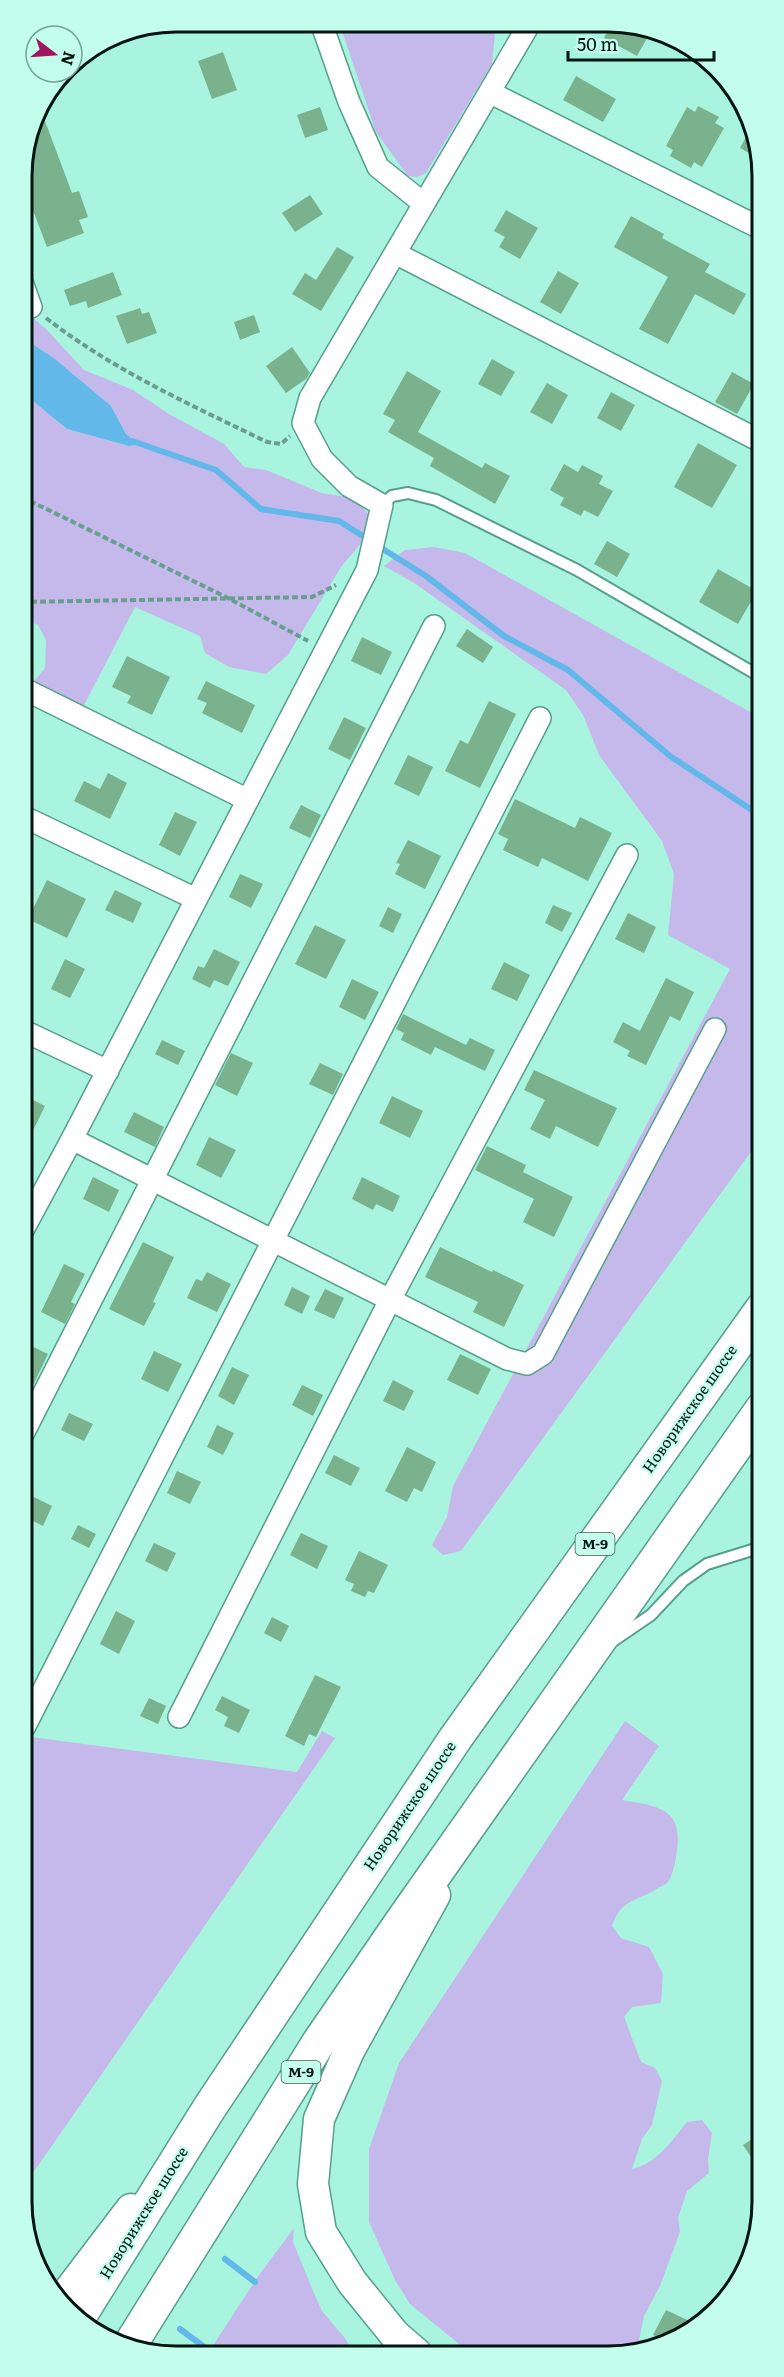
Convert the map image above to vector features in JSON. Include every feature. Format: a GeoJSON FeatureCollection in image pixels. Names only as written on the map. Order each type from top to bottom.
{"type":"FeatureCollection","features":[{"type":"Feature","properties":{"kind":"highway","name":"Новорижское шоссе"},"geometry":{"type":"LineString","coordinates":[[83,2311],[210,2107],[455,1739],[752,1323]]}},
{"type":"Feature","properties":{"kind":"highway","name":"М-9"},"geometry":{"type":"LineString","coordinates":[[134,2339],[319,2042],[752,1423]]}},
{"type":"Feature","properties":{"kind":"main road","name":"М-9"},"geometry":{"type":"LineString","coordinates":[[407,2346],[395,2336],[352,2282],[321,2232],[313,2184],[319,2119],[349,2051],[483,1807]]}},
{"type":"Feature","properties":{"kind":"main road","name":"М-9"},"geometry":{"type":"LineString","coordinates":[[66,2294],[210,2107]]}},
{"type":"Feature","properties":{"kind":"street"},"geometry":{"type":"LineString","coordinates":[[324,32],[349,102],[378,167],[423,203]]}},
{"type":"Feature","properties":{"kind":"street"},"geometry":{"type":"LineString","coordinates":[[32,1213],[108,1071],[368,563],[382,505],[349,486],[322,459],[303,423],[310,398],[525,32]]}},
{"type":"Feature","properties":{"kind":"street"},"geometry":{"type":"LineString","coordinates":[[490,93],[752,224]]}},
{"type":"Feature","properties":{"kind":"street"},"geometry":{"type":"LineString","coordinates":[[394,253],[752,437]]}},
{"type":"Feature","properties":{"kind":"street"},"geometry":{"type":"LineString","coordinates":[[32,1416],[434,626]]}},
{"type":"Feature","properties":{"kind":"street"},"geometry":{"type":"LineString","coordinates":[[32,693],[248,800]]}},
{"type":"Feature","properties":{"kind":"street"},"geometry":{"type":"LineString","coordinates":[[32,1712],[540,718]]}},
{"type":"Feature","properties":{"kind":"street"},"geometry":{"type":"LineString","coordinates":[[32,821],[196,899]]}},
{"type":"Feature","properties":{"kind":"street"},"geometry":{"type":"LineString","coordinates":[[178,1717],[390,1300],[627,855]]}},
{"type":"Feature","properties":{"kind":"street"},"geometry":{"type":"LineString","coordinates":[[72,1139],[507,1359],[527,1364],[543,1354],[714,1029]]}},
{"type":"Feature","properties":{"kind":"street"},"geometry":{"type":"LineString","coordinates":[[32,1035],[108,1071]]}},
{"type":"Feature","properties":{"kind":"lane"},"geometry":{"type":"LineString","coordinates":[[382,505],[392,496],[408,493],[436,500],[577,570],[752,672]]}},
{"type":"Feature","properties":{"kind":"lane"},"geometry":{"type":"LineString","coordinates":[[588,1659],[651,1615],[683,1581],[706,1564],[752,1551]]}},
{"type":"Feature","properties":{"kind":"path"},"geometry":{"type":"LineString","coordinates":[[32,308],[74,340],[146,382],[267,442],[281,444],[303,423]]}},
{"type":"Feature","properties":{"kind":"path"},"geometry":{"type":"LineString","coordinates":[[32,502],[228,598],[325,650]]}},
{"type":"Feature","properties":{"kind":"path"},"geometry":{"type":"LineString","coordinates":[[32,602],[312,597],[368,563]]}},
{"type":"Feature","properties":{"kind":"shaded area"},"geometry":{"type":"Polygon","coordinates":[[[342,32],[495,32],[492,64],[426,173],[417,177],[408,176],[376,132],[342,32]]]}},
{"type":"Feature","properties":{"kind":"shaded area"},"geometry":{"type":"Polygon","coordinates":[[[32,317],[84,370],[133,390],[169,414],[224,444],[244,467],[266,470],[322,493],[352,498],[367,512],[371,521],[363,541],[341,567],[288,655],[266,674],[229,667],[205,653],[200,636],[135,607],[82,709],[32,687],[32,684],[45,668],[46,640],[38,625],[32,622],[32,400],[67,429],[129,446],[126,434],[111,406],[55,359],[32,344],[32,317]]]}},
{"type":"Feature","properties":{"kind":"shaded area"},"geometry":{"type":"Polygon","coordinates":[[[434,547],[465,553],[752,713],[752,1150],[461,1551],[443,1555],[432,1545],[447,1517],[453,1486],[730,969],[668,935],[674,874],[662,841],[599,755],[583,715],[566,690],[414,583],[384,566],[405,550],[434,547]]]}},
{"type":"Feature","properties":{"kind":"shaded area"},"geometry":{"type":"Polygon","coordinates":[[[625,1721],[659,1746],[622,1800],[656,1807],[671,1817],[676,1825],[678,1836],[675,1862],[668,1882],[626,1905],[612,1926],[621,1938],[649,1947],[663,1974],[661,2003],[632,2007],[624,2017],[641,2062],[655,2068],[662,2081],[652,2125],[642,2139],[632,2169],[656,2157],[687,2122],[702,2120],[712,2133],[708,2159],[709,2173],[687,2191],[678,2218],[680,2232],[660,2286],[644,2316],[639,2340],[642,2342],[608,2346],[461,2346],[410,2304],[395,2280],[369,2222],[369,2149],[399,2063],[625,1721]]]}},
{"type":"Feature","properties":{"kind":"shaded area"},"geometry":{"type":"Polygon","coordinates":[[[322,1731],[335,1738],[32,2174],[32,1737],[297,1772],[322,1731]]]}},
{"type":"Feature","properties":{"kind":"shaded area"},"geometry":{"type":"Polygon","coordinates":[[[294,2228],[293,2242],[322,2311],[350,2346],[213,2346],[259,2275],[294,2228]]]}},
{"type":"Feature","properties":{"kind":"water"},"geometry":{"type":"Polygon","coordinates":[[[32,344],[55,359],[111,406],[126,434],[138,444],[129,446],[67,429],[32,400],[32,344]]]}},
{"type":"Feature","properties":{"kind":"building"},"geometry":{"type":"Polygon","coordinates":[[[607,32],[648,37],[637,56],[604,38],[607,32]]]}},
{"type":"Feature","properties":{"kind":"building"},"geometry":{"type":"Polygon","coordinates":[[[223,52],[237,90],[212,99],[198,61],[223,52]]]}},
{"type":"Feature","properties":{"kind":"building"},"geometry":{"type":"Polygon","coordinates":[[[576,76],[616,99],[603,122],[563,100],[576,76]]]}},
{"type":"Feature","properties":{"kind":"building"},"geometry":{"type":"Polygon","coordinates":[[[698,106],[719,117],[715,123],[724,128],[702,167],[694,162],[691,168],[670,156],[673,150],[666,146],[687,107],[695,112],[698,106]]]}},
{"type":"Feature","properties":{"kind":"building"},"geometry":{"type":"Polygon","coordinates":[[[320,107],[328,130],[305,138],[297,115],[320,107]]]}},
{"type":"Feature","properties":{"kind":"building"},"geometry":{"type":"Polygon","coordinates":[[[44,118],[72,193],[79,191],[88,217],[79,220],[84,233],[47,247],[32,208],[34,148],[44,118]]]}},
{"type":"Feature","properties":{"kind":"building"},"geometry":{"type":"Polygon","coordinates":[[[747,136],[751,154],[740,148],[747,136]]]}},
{"type":"Feature","properties":{"kind":"building"},"geometry":{"type":"Polygon","coordinates":[[[310,195],[323,214],[295,232],[282,213],[310,195]]]}},
{"type":"Feature","properties":{"kind":"building"},"geometry":{"type":"Polygon","coordinates":[[[506,210],[538,228],[520,259],[499,247],[505,237],[494,231],[506,210]]]}},
{"type":"Feature","properties":{"kind":"building"},"geometry":{"type":"Polygon","coordinates":[[[631,216],[664,234],[662,238],[710,264],[705,272],[746,294],[734,315],[695,294],[668,344],[639,329],[668,277],[614,247],[631,216]]]}},
{"type":"Feature","properties":{"kind":"building"},"geometry":{"type":"Polygon","coordinates":[[[337,247],[354,257],[321,311],[292,294],[305,273],[316,280],[337,247]]]}},
{"type":"Feature","properties":{"kind":"building"},"geometry":{"type":"Polygon","coordinates":[[[558,271],[579,283],[561,314],[540,302],[558,271]]]}},
{"type":"Feature","properties":{"kind":"building"},"geometry":{"type":"Polygon","coordinates":[[[113,272],[122,295],[88,308],[86,301],[70,306],[64,290],[113,272]]]}},
{"type":"Feature","properties":{"kind":"building"},"geometry":{"type":"Polygon","coordinates":[[[140,308],[142,314],[149,312],[157,333],[127,344],[116,316],[140,308]]]}},
{"type":"Feature","properties":{"kind":"building"},"geometry":{"type":"Polygon","coordinates":[[[254,315],[260,332],[240,340],[234,322],[254,315]]]}},
{"type":"Feature","properties":{"kind":"building"},"geometry":{"type":"Polygon","coordinates":[[[292,347],[310,373],[306,379],[286,393],[266,366],[292,347]]]}},
{"type":"Feature","properties":{"kind":"building"},"geometry":{"type":"Polygon","coordinates":[[[492,359],[515,372],[501,396],[478,384],[492,359]]]}},
{"type":"Feature","properties":{"kind":"building"},"geometry":{"type":"Polygon","coordinates":[[[407,371],[441,391],[418,432],[482,468],[485,463],[510,476],[495,504],[430,466],[434,458],[388,432],[395,420],[383,414],[407,371]]]}},
{"type":"Feature","properties":{"kind":"building"},"geometry":{"type":"Polygon","coordinates":[[[732,372],[752,383],[752,388],[737,414],[715,402],[732,372]]]}},
{"type":"Feature","properties":{"kind":"building"},"geometry":{"type":"Polygon","coordinates":[[[547,383],[568,395],[552,424],[530,412],[547,383]]]}},
{"type":"Feature","properties":{"kind":"building"},"geometry":{"type":"Polygon","coordinates":[[[611,392],[635,405],[621,431],[597,418],[611,392]]]}},
{"type":"Feature","properties":{"kind":"building"},"geometry":{"type":"Polygon","coordinates":[[[698,443],[737,465],[712,508],[674,487],[698,443]]]}},
{"type":"Feature","properties":{"kind":"building"},"geometry":{"type":"Polygon","coordinates":[[[564,464],[578,472],[582,465],[603,476],[599,484],[613,491],[598,517],[584,510],[581,516],[560,505],[564,498],[550,490],[564,464]]]}},
{"type":"Feature","properties":{"kind":"building"},"geometry":{"type":"Polygon","coordinates":[[[607,541],[630,554],[617,577],[594,564],[607,541]]]}},
{"type":"Feature","properties":{"kind":"building"},"geometry":{"type":"Polygon","coordinates":[[[718,569],[752,588],[752,600],[738,624],[699,602],[718,569]]]}},
{"type":"Feature","properties":{"kind":"building"},"geometry":{"type":"Polygon","coordinates":[[[467,629],[493,647],[483,663],[456,646],[467,629]]]}},
{"type":"Feature","properties":{"kind":"building"},"geometry":{"type":"Polygon","coordinates":[[[362,637],[392,652],[381,675],[351,661],[362,637]]]}},
{"type":"Feature","properties":{"kind":"building"},"geometry":{"type":"Polygon","coordinates":[[[127,656],[170,677],[152,715],[127,703],[131,696],[112,687],[127,656]]]}},
{"type":"Feature","properties":{"kind":"building"},"geometry":{"type":"Polygon","coordinates":[[[206,681],[255,705],[242,733],[202,713],[207,703],[197,699],[206,681]]]}},
{"type":"Feature","properties":{"kind":"building"},"geometry":{"type":"Polygon","coordinates":[[[489,701],[516,714],[480,788],[445,771],[460,740],[468,744],[489,701]]]}},
{"type":"Feature","properties":{"kind":"building"},"geometry":{"type":"Polygon","coordinates":[[[344,717],[366,728],[350,760],[328,749],[344,717]]]}},
{"type":"Feature","properties":{"kind":"building"},"geometry":{"type":"Polygon","coordinates":[[[408,755],[433,767],[419,796],[394,784],[408,755]]]}},
{"type":"Feature","properties":{"kind":"building"},"geometry":{"type":"Polygon","coordinates":[[[108,773],[127,783],[110,819],[74,801],[84,781],[100,789],[108,773]]]}},
{"type":"Feature","properties":{"kind":"building"},"geometry":{"type":"Polygon","coordinates":[[[515,799],[575,828],[580,817],[612,833],[588,881],[542,858],[538,867],[503,850],[508,839],[498,834],[515,799]]]}},
{"type":"Feature","properties":{"kind":"building"},"geometry":{"type":"Polygon","coordinates":[[[301,805],[321,815],[310,838],[289,828],[301,805]]]}},
{"type":"Feature","properties":{"kind":"building"},"geometry":{"type":"Polygon","coordinates":[[[175,812],[197,822],[180,856],[159,845],[175,812]]]}},
{"type":"Feature","properties":{"kind":"building"},"geometry":{"type":"Polygon","coordinates":[[[408,840],[441,856],[425,889],[395,874],[400,864],[396,863],[408,840]]]}},
{"type":"Feature","properties":{"kind":"building"},"geometry":{"type":"Polygon","coordinates":[[[240,874],[263,884],[251,908],[229,897],[240,874]]]}},
{"type":"Feature","properties":{"kind":"building"},"geometry":{"type":"Polygon","coordinates":[[[47,880],[86,899],[67,938],[32,921],[32,911],[47,880]]]}},
{"type":"Feature","properties":{"kind":"building"},"geometry":{"type":"Polygon","coordinates":[[[115,890],[142,903],[133,923],[105,910],[115,890]]]}},
{"type":"Feature","properties":{"kind":"building"},"geometry":{"type":"Polygon","coordinates":[[[553,905],[572,913],[562,932],[545,923],[553,905]]]}},
{"type":"Feature","properties":{"kind":"building"},"geometry":{"type":"Polygon","coordinates":[[[388,907],[402,914],[393,933],[379,926],[388,907]]]}},
{"type":"Feature","properties":{"kind":"building"},"geometry":{"type":"Polygon","coordinates":[[[628,913],[656,927],[644,953],[615,939],[628,913]]]}},
{"type":"Feature","properties":{"kind":"building"},"geometry":{"type":"Polygon","coordinates":[[[315,925],[346,940],[326,979],[295,964],[315,925]]]}},
{"type":"Feature","properties":{"kind":"building"},"geometry":{"type":"Polygon","coordinates":[[[214,949],[240,962],[228,986],[214,980],[210,988],[192,979],[198,966],[204,968],[214,949]]]}},
{"type":"Feature","properties":{"kind":"building"},"geometry":{"type":"Polygon","coordinates":[[[65,959],[85,969],[70,998],[51,989],[65,959]]]}},
{"type":"Feature","properties":{"kind":"building"},"geometry":{"type":"Polygon","coordinates":[[[504,962],[530,975],[517,1001],[491,989],[504,962]]]}},
{"type":"Feature","properties":{"kind":"building"},"geometry":{"type":"Polygon","coordinates":[[[666,978],[694,992],[680,1021],[670,1016],[646,1065],[627,1056],[630,1051],[613,1042],[623,1022],[640,1031],[666,978]]]}},
{"type":"Feature","properties":{"kind":"building"},"geometry":{"type":"Polygon","coordinates":[[[352,979],[379,992],[365,1020],[339,1007],[352,979]]]}},
{"type":"Feature","properties":{"kind":"building"},"geometry":{"type":"Polygon","coordinates":[[[403,1014],[466,1045],[470,1038],[495,1050],[485,1071],[435,1047],[431,1055],[401,1040],[404,1033],[396,1029],[403,1014]]]}},
{"type":"Feature","properties":{"kind":"building"},"geometry":{"type":"Polygon","coordinates":[[[162,1040],[185,1051],[178,1065],[155,1054],[162,1040]]]}},
{"type":"Feature","properties":{"kind":"building"},"geometry":{"type":"Polygon","coordinates":[[[231,1053],[253,1063],[237,1096],[215,1085],[231,1053]]]}},
{"type":"Feature","properties":{"kind":"building"},"geometry":{"type":"Polygon","coordinates":[[[320,1063],[343,1074],[333,1095],[309,1084],[320,1063]]]}},
{"type":"Feature","properties":{"kind":"building"},"geometry":{"type":"Polygon","coordinates":[[[534,1070],[617,1108],[598,1147],[556,1126],[550,1139],[530,1129],[545,1100],[524,1090],[534,1070]]]}},
{"type":"Feature","properties":{"kind":"building"},"geometry":{"type":"Polygon","coordinates":[[[392,1096],[423,1111],[410,1138],[379,1123],[392,1096]]]}},
{"type":"Feature","properties":{"kind":"building"},"geometry":{"type":"Polygon","coordinates":[[[32,1100],[45,1106],[32,1133],[32,1100]]]}},
{"type":"Feature","properties":{"kind":"building"},"geometry":{"type":"Polygon","coordinates":[[[134,1112],[164,1127],[155,1147],[124,1132],[134,1112]]]}},
{"type":"Feature","properties":{"kind":"building"},"geometry":{"type":"Polygon","coordinates":[[[209,1137],[236,1150],[221,1178],[196,1165],[209,1137]]]}},
{"type":"Feature","properties":{"kind":"building"},"geometry":{"type":"Polygon","coordinates":[[[487,1146],[526,1165],[523,1172],[573,1197],[554,1237],[523,1222],[534,1199],[475,1170],[487,1146]]]}},
{"type":"Feature","properties":{"kind":"building"},"geometry":{"type":"Polygon","coordinates":[[[93,1177],[119,1190],[109,1212],[83,1199],[93,1177]]]}},
{"type":"Feature","properties":{"kind":"building"},"geometry":{"type":"Polygon","coordinates":[[[362,1177],[400,1196],[393,1212],[376,1204],[373,1210],[352,1199],[362,1177]]]}},
{"type":"Feature","properties":{"kind":"building"},"geometry":{"type":"Polygon","coordinates":[[[143,1242],[174,1257],[153,1302],[156,1303],[144,1326],[109,1309],[143,1242]]]}},
{"type":"Feature","properties":{"kind":"building"},"geometry":{"type":"Polygon","coordinates":[[[440,1247],[524,1285],[504,1327],[473,1312],[478,1302],[425,1277],[440,1247]]]}},
{"type":"Feature","properties":{"kind":"building"},"geometry":{"type":"Polygon","coordinates":[[[64,1264],[85,1274],[71,1302],[75,1304],[65,1324],[41,1312],[64,1264]]]}},
{"type":"Feature","properties":{"kind":"building"},"geometry":{"type":"Polygon","coordinates":[[[207,1272],[231,1284],[217,1312],[187,1298],[196,1279],[202,1281],[207,1272]]]}},
{"type":"Feature","properties":{"kind":"building"},"geometry":{"type":"Polygon","coordinates":[[[292,1287],[310,1296],[302,1314],[284,1305],[292,1287]]]}},
{"type":"Feature","properties":{"kind":"building"},"geometry":{"type":"Polygon","coordinates":[[[325,1289],[344,1298],[334,1319],[314,1310],[325,1289]]]}},
{"type":"Feature","properties":{"kind":"building"},"geometry":{"type":"Polygon","coordinates":[[[32,1346],[48,1354],[32,1387],[32,1346]]]}},
{"type":"Feature","properties":{"kind":"building"},"geometry":{"type":"Polygon","coordinates":[[[154,1351],[182,1364],[168,1392],[141,1379],[154,1351]]]}},
{"type":"Feature","properties":{"kind":"building"},"geometry":{"type":"Polygon","coordinates":[[[460,1354],[491,1369],[478,1395],[447,1380],[460,1354]]]}},
{"type":"Feature","properties":{"kind":"building"},"geometry":{"type":"Polygon","coordinates":[[[232,1367],[249,1375],[234,1405],[218,1396],[232,1367]]]}},
{"type":"Feature","properties":{"kind":"building"},"geometry":{"type":"Polygon","coordinates":[[[393,1380],[414,1391],[404,1411],[383,1401],[393,1380]]]}},
{"type":"Feature","properties":{"kind":"building"},"geometry":{"type":"Polygon","coordinates":[[[302,1385],[323,1395],[313,1416],[292,1405],[302,1385]]]}},
{"type":"Feature","properties":{"kind":"building"},"geometry":{"type":"Polygon","coordinates":[[[69,1413],[93,1424],[84,1441],[61,1430],[69,1413]]]}},
{"type":"Feature","properties":{"kind":"building"},"geometry":{"type":"Polygon","coordinates":[[[217,1425],[234,1433],[223,1455],[207,1447],[217,1425]]]}},
{"type":"Feature","properties":{"kind":"building"},"geometry":{"type":"Polygon","coordinates":[[[407,1447],[436,1462],[422,1492],[414,1488],[407,1502],[385,1491],[407,1447]]]}},
{"type":"Feature","properties":{"kind":"building"},"geometry":{"type":"Polygon","coordinates":[[[334,1455],[360,1468],[351,1486],[325,1473],[334,1455]]]}},
{"type":"Feature","properties":{"kind":"building"},"geometry":{"type":"Polygon","coordinates":[[[177,1471],[201,1482],[190,1504],[167,1493],[177,1471]]]}},
{"type":"Feature","properties":{"kind":"building"},"geometry":{"type":"Polygon","coordinates":[[[32,1496],[52,1506],[43,1526],[32,1520],[32,1496]]]}},
{"type":"Feature","properties":{"kind":"building"},"geometry":{"type":"Polygon","coordinates":[[[78,1525],[96,1534],[89,1548],[71,1539],[78,1525]]]}},
{"type":"Feature","properties":{"kind":"building"},"geometry":{"type":"Polygon","coordinates":[[[301,1533],[328,1546],[317,1569],[290,1555],[301,1533]]]}},
{"type":"Feature","properties":{"kind":"building"},"geometry":{"type":"Polygon","coordinates":[[[154,1543],[176,1553],[167,1572],[145,1561],[154,1543]]]}},
{"type":"Feature","properties":{"kind":"building"},"geometry":{"type":"Polygon","coordinates":[[[359,1551],[388,1565],[374,1593],[368,1591],[365,1597],[351,1591],[354,1584],[345,1580],[359,1551]]]}},
{"type":"Feature","properties":{"kind":"building"},"geometry":{"type":"Polygon","coordinates":[[[116,1611],[135,1621],[119,1654],[100,1644],[116,1611]]]}},
{"type":"Feature","properties":{"kind":"building"},"geometry":{"type":"Polygon","coordinates":[[[272,1617],[289,1626],[281,1642],[264,1633],[272,1617]]]}},
{"type":"Feature","properties":{"kind":"building"},"geometry":{"type":"Polygon","coordinates":[[[315,1675],[341,1687],[316,1737],[309,1734],[304,1746],[285,1736],[315,1675]]]}},
{"type":"Feature","properties":{"kind":"building"},"geometry":{"type":"Polygon","coordinates":[[[222,1696],[250,1710],[239,1733],[224,1726],[228,1717],[215,1710],[222,1696]]]}},
{"type":"Feature","properties":{"kind":"building"},"geometry":{"type":"Polygon","coordinates":[[[149,1698],[166,1706],[158,1724],[140,1716],[149,1698]]]}},
{"type":"Feature","properties":{"kind":"building"},"geometry":{"type":"Polygon","coordinates":[[[752,2139],[752,2158],[743,2145],[752,2139]]]}},
{"type":"Feature","properties":{"kind":"building"},"geometry":{"type":"Polygon","coordinates":[[[666,2310],[689,2321],[663,2335],[657,2337],[653,2335],[666,2310]]]}},
{"type":"Feature","properties":{"kind":"waterway"},"geometry":{"type":"LineString","coordinates":[[132,441],[216,470],[261,509],[339,521],[369,540]]}},
{"type":"Feature","properties":{"kind":"waterway"},"geometry":{"type":"LineString","coordinates":[[378,546],[426,576],[504,636],[568,670],[670,756],[752,810]]}},
{"type":"Feature","properties":{"kind":"waterway"},"geometry":{"type":"LineString","coordinates":[[225,2259],[255,2282]]}},
{"type":"Feature","properties":{"kind":"waterway"},"geometry":{"type":"LineString","coordinates":[[180,2329],[203,2346]]}}]}
